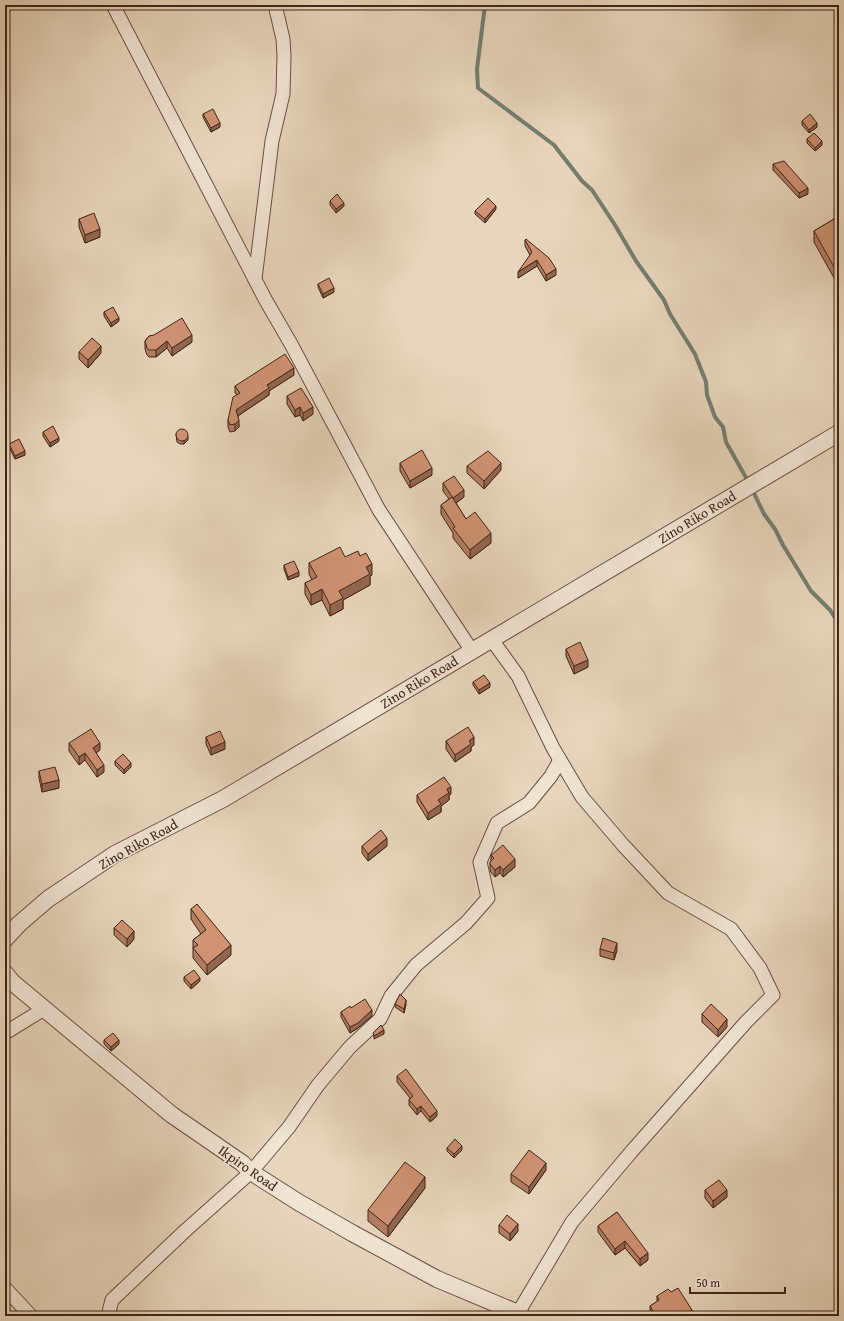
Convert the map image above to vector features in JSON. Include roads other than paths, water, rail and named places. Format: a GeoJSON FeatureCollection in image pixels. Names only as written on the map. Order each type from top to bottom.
{"type":"FeatureCollection","features":[{"type":"Feature","properties":{"kind":"street"},"geometry":{"type":"LineString","coordinates":[[113,5],[255,279],[379,510],[472,650]]}},
{"type":"Feature","properties":{"kind":"street"},"geometry":{"type":"LineString","coordinates":[[255,279],[272,141],[283,94],[283,39],[275,5]]}},
{"type":"Feature","properties":{"kind":"street","name":"Zino Riko Road"},"geometry":{"type":"LineString","coordinates":[[5,939],[19,924],[48,899],[115,854],[223,799],[839,433]]}},
{"type":"Feature","properties":{"kind":"street"},"geometry":{"type":"LineString","coordinates":[[492,640],[518,676],[536,715],[582,797],[623,845],[668,893],[731,929],[760,968],[774,995],[746,1022],[632,1151],[572,1222],[520,1315]]}},
{"type":"Feature","properties":{"kind":"street"},"geometry":{"type":"LineString","coordinates":[[108,1316],[112,1300],[186,1230],[251,1172],[289,1127],[318,1085],[350,1047],[380,1020],[391,996],[416,965],[466,923],[488,898],[480,862],[497,824],[529,803],[551,776],[560,760]]}},
{"type":"Feature","properties":{"kind":"street","name":"Ikpiro Road"},"geometry":{"type":"LineString","coordinates":[[5,973],[12,982],[172,1115],[242,1164],[251,1172],[298,1202],[437,1279],[520,1315]]}},
{"type":"Feature","properties":{"kind":"street"},"geometry":{"type":"LineString","coordinates":[[5,1033],[44,1009]]}},
{"type":"Feature","properties":{"kind":"street"},"geometry":{"type":"LineString","coordinates":[[5,1288],[31,1316]]}},
{"type":"Feature","properties":{"kind":"waterway"},"geometry":{"type":"LineString","coordinates":[[485,5],[477,69],[478,88],[554,145],[582,181],[592,190],[636,261],[664,300],[670,314],[695,354],[706,382],[707,395],[715,417],[723,427],[726,442],[749,483]]}},
{"type":"Feature","properties":{"kind":"waterway"},"geometry":{"type":"LineString","coordinates":[[752,489],[764,514],[775,529],[811,591],[830,610],[839,624]]}}]}
